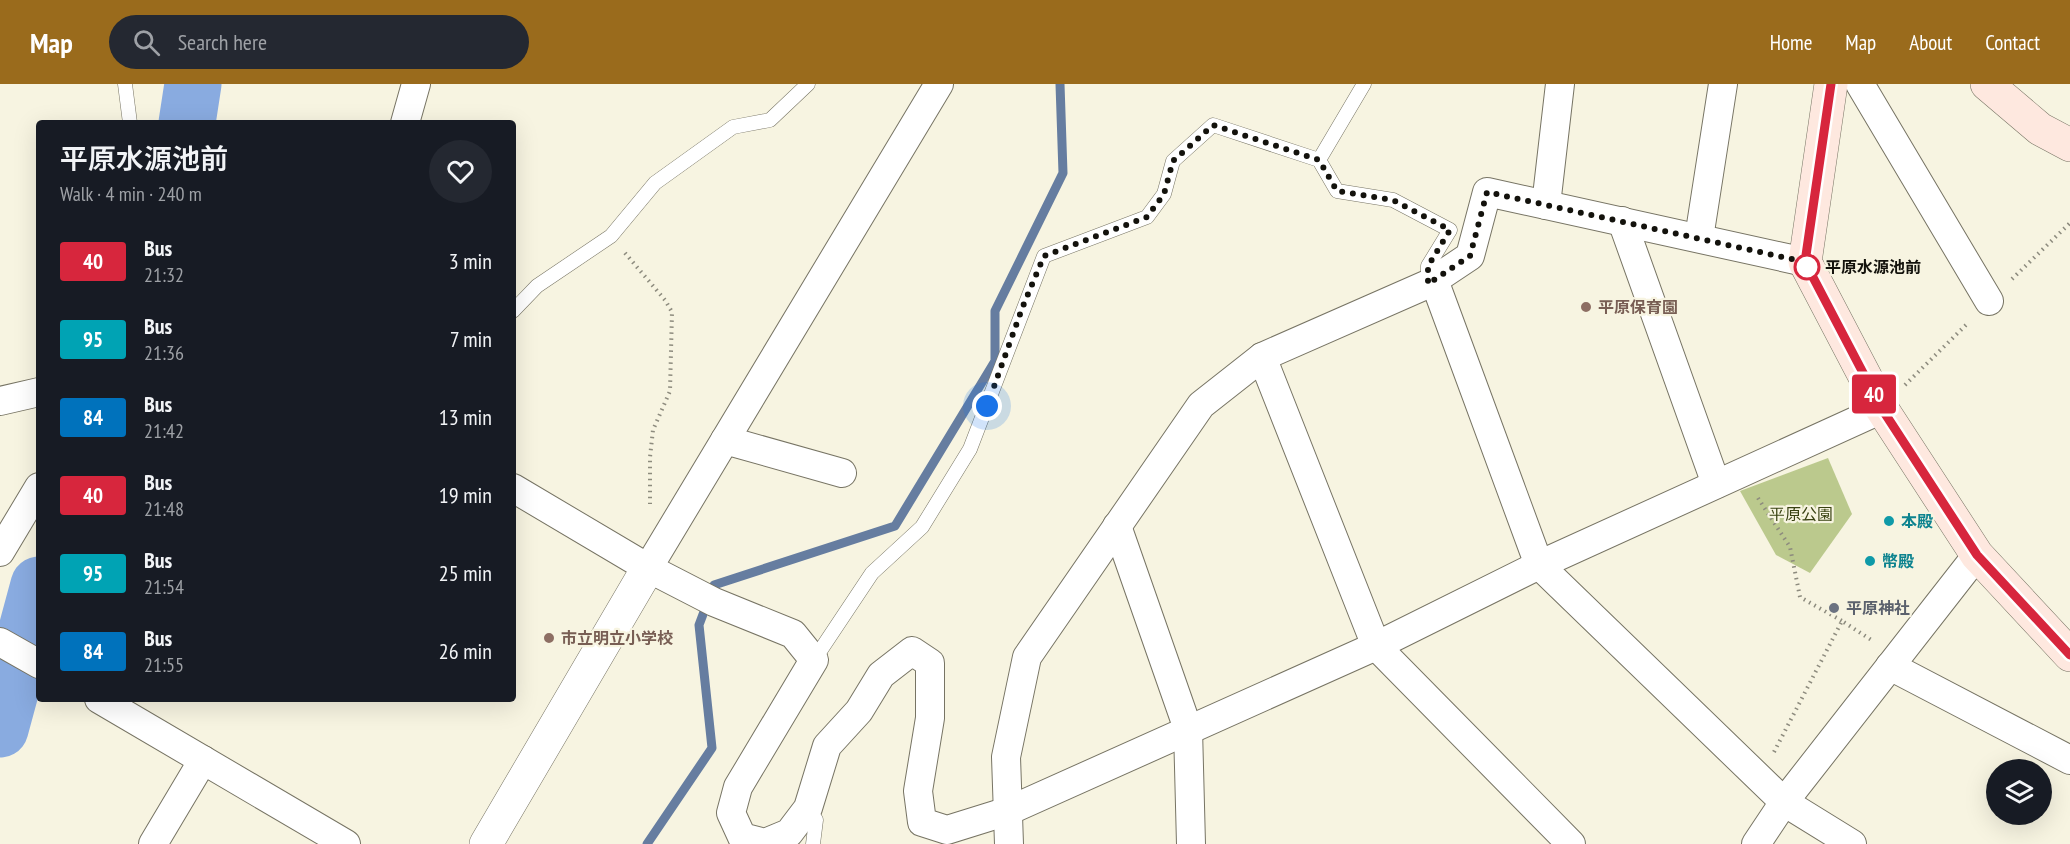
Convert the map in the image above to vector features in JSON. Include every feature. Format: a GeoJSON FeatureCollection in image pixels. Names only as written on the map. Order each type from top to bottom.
{"type":"FeatureCollection","features":[{"type":"Feature","properties":{"kind":"main road"},"geometry":{"type":"LineString","coordinates":[[1831,84],[1805,262],[1882,409],[1977,555],[2070,655]]}},
{"type":"Feature","properties":{"kind":"main road"},"geometry":{"type":"LineString","coordinates":[[1987,84],[2040,129],[2070,145]]}},
{"type":"Feature","properties":{"kind":"street"},"geometry":{"type":"LineString","coordinates":[[406,120],[416,84]]}},
{"type":"Feature","properties":{"kind":"street"},"geometry":{"type":"LineString","coordinates":[[486,844],[648,568],[939,84]]}},
{"type":"Feature","properties":{"kind":"street"},"geometry":{"type":"LineString","coordinates":[[1546,205],[1560,84]]}},
{"type":"Feature","properties":{"kind":"street"},"geometry":{"type":"LineString","coordinates":[[1700,238],[1724,84]]}},
{"type":"Feature","properties":{"kind":"street"},"geometry":{"type":"LineString","coordinates":[[1860,84],[1989,301]]}},
{"type":"Feature","properties":{"kind":"street"},"geometry":{"type":"LineString","coordinates":[[1009,844],[1006,757],[1027,657],[1202,405],[1262,357],[1431,282],[1470,256],[1487,192],[1805,262]]}},
{"type":"Feature","properties":{"kind":"street"},"geometry":{"type":"LineString","coordinates":[[1622,221],[1716,484]]}},
{"type":"Feature","properties":{"kind":"street"},"geometry":{"type":"LineString","coordinates":[[1431,282],[1539,565],[1784,802],[1852,844]]}},
{"type":"Feature","properties":{"kind":"street"},"geometry":{"type":"LineString","coordinates":[[1262,357],[1376,646],[1571,844]]}},
{"type":"Feature","properties":{"kind":"street"},"geometry":{"type":"LineString","coordinates":[[0,401],[36,393]]}},
{"type":"Feature","properties":{"kind":"street"},"geometry":{"type":"LineString","coordinates":[[516,490],[648,568],[708,599],[793,634],[814,660],[738,787],[731,813],[742,837],[765,843],[789,833],[808,808],[827,746],[859,711],[881,675],[912,651],[930,663],[930,718],[918,792],[922,822],[947,830],[1008,811],[1376,646],[1539,565],[1882,409]]}},
{"type":"Feature","properties":{"kind":"street"},"geometry":{"type":"LineString","coordinates":[[725,440],[842,473]]}},
{"type":"Feature","properties":{"kind":"street"},"geometry":{"type":"LineString","coordinates":[[0,552],[36,492]]}},
{"type":"Feature","properties":{"kind":"street"},"geometry":{"type":"LineString","coordinates":[[1116,526],[1188,729],[1191,844]]}},
{"type":"Feature","properties":{"kind":"street"},"geometry":{"type":"LineString","coordinates":[[1756,844],[1884,655],[1977,555]]}},
{"type":"Feature","properties":{"kind":"street"},"geometry":{"type":"LineString","coordinates":[[0,642],[36,662]]}},
{"type":"Feature","properties":{"kind":"street"},"geometry":{"type":"LineString","coordinates":[[1884,655],[2070,760]]}},
{"type":"Feature","properties":{"kind":"street"},"geometry":{"type":"LineString","coordinates":[[104,702],[346,844]]}},
{"type":"Feature","properties":{"kind":"street"},"geometry":{"type":"LineString","coordinates":[[153,844],[203,760]]}},
{"type":"Feature","properties":{"kind":"lane"},"geometry":{"type":"LineString","coordinates":[[125,84],[130,120]]}},
{"type":"Feature","properties":{"kind":"lane"},"geometry":{"type":"LineString","coordinates":[[516,308],[537,286],[610,236],[655,183],[733,127],[770,120],[808,84]]}},
{"type":"Feature","properties":{"kind":"lane"},"geometry":{"type":"LineString","coordinates":[[1319,160],[1364,84]]}},
{"type":"Feature","properties":{"kind":"lane"},"geometry":{"type":"LineString","coordinates":[[814,660],[872,573],[922,527],[970,449],[1044,256],[1147,217],[1164,194],[1173,161],[1213,125],[1319,160],[1337,191],[1393,200],[1450,230],[1428,266],[1431,282]]}},
{"type":"Feature","properties":{"kind":"lane"},"geometry":{"type":"LineString","coordinates":[[808,808],[816,820],[813,844]]}},
{"type":"Feature","properties":{"kind":"path"},"geometry":{"type":"LineString","coordinates":[[610,236],[647,277],[672,312],[670,392],[653,430],[650,457],[650,519],[668,535]]}},
{"type":"Feature","properties":{"kind":"path"},"geometry":{"type":"LineString","coordinates":[[1742,472],[1790,547],[1800,597],[1842,621],[1884,655]]}},
{"type":"Feature","properties":{"kind":"path"},"geometry":{"type":"LineString","coordinates":[[1760,779],[1842,621]]}},
{"type":"Feature","properties":{"kind":"green space","name":"平原公園"},"geometry":{"type":"Polygon","coordinates":[[[1828,458],[1852,514],[1810,573],[1776,555],[1740,491],[1828,458]]]}},
{"type":"Feature","properties":{"kind":"waterway"},"geometry":{"type":"LineString","coordinates":[[187,120],[193,84]]}},
{"type":"Feature","properties":{"kind":"waterway"},"geometry":{"type":"LineString","coordinates":[[647,844],[712,748],[699,625],[714,585],[895,526],[995,361],[995,311],[1063,173],[1060,84]]}},
{"type":"Feature","properties":{"kind":"waterway"},"geometry":{"type":"LineString","coordinates":[[0,729],[36,596]]}},
{"type":"Feature","properties":{"kind":"bus line","name":"40"},"geometry":{"type":"LineString","coordinates":[[1831,84],[1805,262],[1882,409],[1977,555],[2070,655]]}},
{"type":"Feature","properties":{"kind":"place","name":"平原水源池前"},"geometry":{"type":"Point","coordinates":[1807,267]}},
{"type":"Feature","properties":{"kind":"place","name":"平原保育園"},"geometry":{"type":"Point","coordinates":[1586,307]}},
{"type":"Feature","properties":{"kind":"place","name":"本殿"},"geometry":{"type":"Point","coordinates":[1889,521]}},
{"type":"Feature","properties":{"kind":"place","name":"幣殿"},"geometry":{"type":"Point","coordinates":[1870,561]}},
{"type":"Feature","properties":{"kind":"place","name":"平原神社"},"geometry":{"type":"Point","coordinates":[1834,608]}},
{"type":"Feature","properties":{"kind":"place","name":"市立明立小学校"},"geometry":{"type":"Point","coordinates":[549,638]}},
{"type":"Feature","properties":{"kind":"route"},"geometry":{"type":"LineString","coordinates":[[987,406],[1023,306],[1044,256],[1147,217],[1164,194],[1173,161],[1213,125],[1319,160],[1337,191],[1393,200],[1450,230],[1428,266],[1428,284],[1470,256],[1487,192],[1805,262],[1807,267]]}}]}
